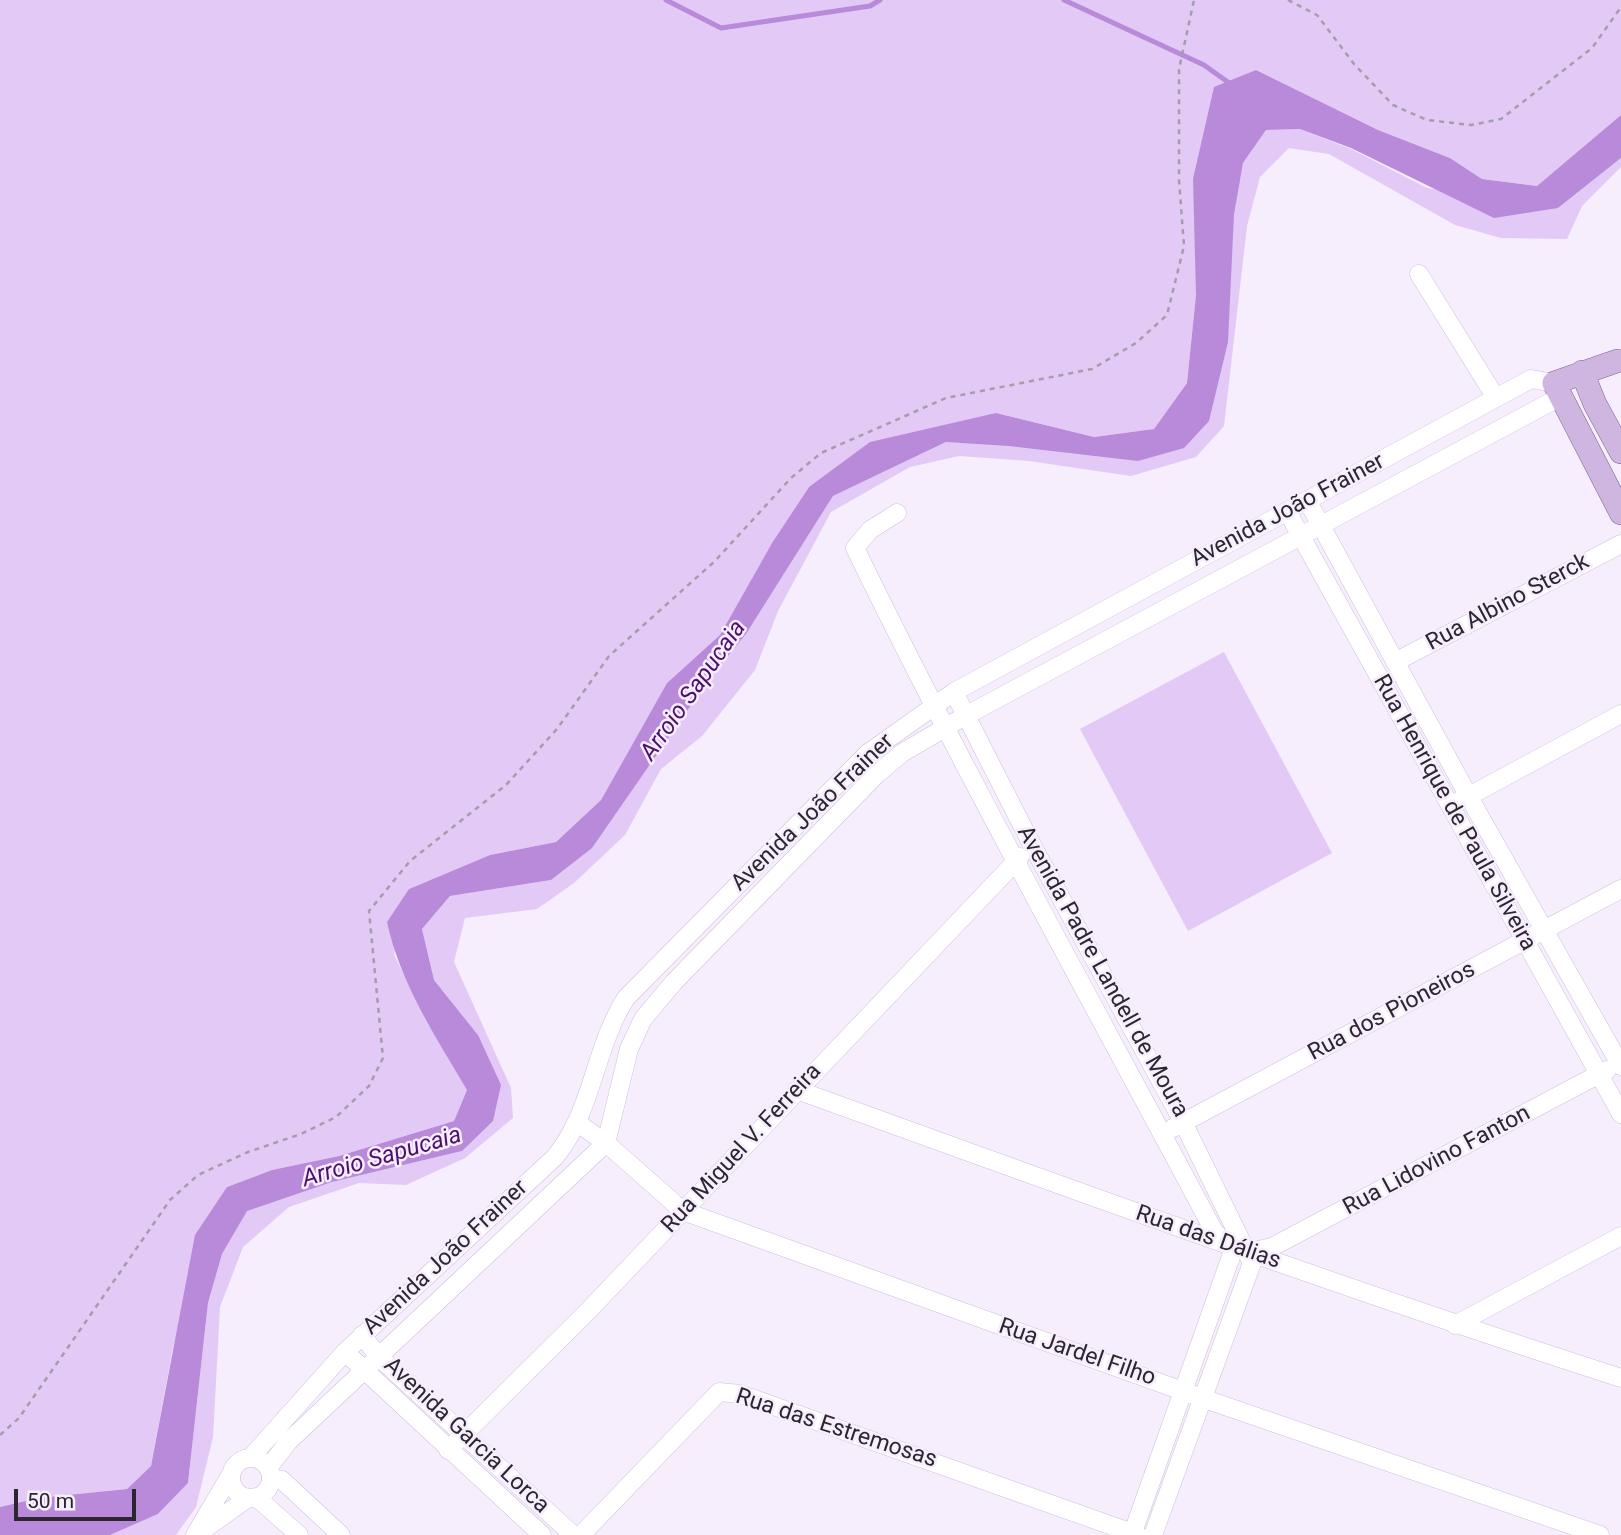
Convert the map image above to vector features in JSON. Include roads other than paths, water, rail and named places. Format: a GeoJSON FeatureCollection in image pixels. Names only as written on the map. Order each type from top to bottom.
{"type":"FeatureCollection","features":[{"type":"Feature","properties":{"kind":"main road"},"geometry":{"type":"LineString","coordinates":[[1619,360],[1557,390],[1621,513]]}},
{"type":"Feature","properties":{"kind":"main road"},"geometry":{"type":"LineString","coordinates":[[1584,378],[1621,452]]}},
{"type":"Feature","properties":{"kind":"street"},"geometry":{"type":"LineString","coordinates":[[1419,274],[1496,398]]}},
{"type":"Feature","properties":{"kind":"street","name":"Avenida João Frainer"},"geometry":{"type":"LineString","coordinates":[[251,1457],[362,1335],[555,1157],[579,1124],[612,1020],[626,998],[868,754],[932,705],[954,692],[1531,379],[1557,390]]}},
{"type":"Feature","properties":{"kind":"street","name":"Avenida João Frainer"},"geometry":{"type":"LineString","coordinates":[[270,1473],[289,1441],[606,1143],[629,1049],[643,1019],[674,982],[877,774],[902,753],[965,716],[1321,527],[1557,390]]}},
{"type":"Feature","properties":{"kind":"street","name":"Rua Henrique de Paula Silveira"},"geometry":{"type":"LineString","coordinates":[[1307,500],[1469,797],[1620,1063]]}},
{"type":"Feature","properties":{"kind":"street","name":"Rua Henrique de Paula Silveira"},"geometry":{"type":"LineString","coordinates":[[1287,511],[1621,1114]]}},
{"type":"Feature","properties":{"kind":"street","name":"Avenida Padre Landell de Moura"},"geometry":{"type":"LineString","coordinates":[[897,513],[870,530],[855,548],[1014,864],[1215,1233],[1242,1250]]}},
{"type":"Feature","properties":{"kind":"street","name":"Rua Albino Sterck"},"geometry":{"type":"LineString","coordinates":[[1395,662],[1621,544]]}},
{"type":"Feature","properties":{"kind":"street","name":"Avenida Padre Landell de Moura"},"geometry":{"type":"LineString","coordinates":[[954,692],[1031,843],[1183,1122],[1242,1250]]}},
{"type":"Feature","properties":{"kind":"street"},"geometry":{"type":"LineString","coordinates":[[1450,806],[1621,714]]}},
{"type":"Feature","properties":{"kind":"street","name":"Rua Miguel V. Ferreira"},"geometry":{"type":"LineString","coordinates":[[448,1450],[588,1311],[1031,843]]}},
{"type":"Feature","properties":{"kind":"street"},"geometry":{"type":"LineString","coordinates":[[1478,856],[1497,845]]}},
{"type":"Feature","properties":{"kind":"street","name":"Rua dos Pioneiros"},"geometry":{"type":"LineString","coordinates":[[1163,1134],[1621,889]]}},
{"type":"Feature","properties":{"kind":"street","name":"Rua Lidovino Fanton"},"geometry":{"type":"LineString","coordinates":[[1242,1250],[1272,1247],[1620,1063]]}},
{"type":"Feature","properties":{"kind":"street","name":"Rua das Dálias"},"geometry":{"type":"LineString","coordinates":[[797,1090],[1455,1325],[1621,1378]]}},
{"type":"Feature","properties":{"kind":"street","name":"Rua Jardel Filho"},"geometry":{"type":"LineString","coordinates":[[579,1124],[606,1143],[683,1211],[1202,1398],[1600,1535]]}},
{"type":"Feature","properties":{"kind":"street"},"geometry":{"type":"LineString","coordinates":[[1455,1325],[1621,1236]]}},
{"type":"Feature","properties":{"kind":"street"},"geometry":{"type":"LineString","coordinates":[[1134,1534],[1181,1390],[1242,1250],[1252,1263],[1153,1535]]}},
{"type":"Feature","properties":{"kind":"street","name":"Avenida Garcia Lorca"},"geometry":{"type":"LineString","coordinates":[[362,1335],[379,1357],[464,1432],[573,1535]]}},
{"type":"Feature","properties":{"kind":"street","name":"Avenida Garcia Lorca"},"geometry":{"type":"LineString","coordinates":[[345,1352],[542,1535]]}},
{"type":"Feature","properties":{"kind":"street","name":"Rua das Estremosas"},"geometry":{"type":"LineString","coordinates":[[581,1535],[719,1392],[740,1394],[1134,1534]]}},
{"type":"Feature","properties":{"kind":"street"},"geometry":{"type":"LineString","coordinates":[[195,1535],[237,1463],[251,1457],[263,1461],[270,1473],[282,1480],[341,1535]]}},
{"type":"Feature","properties":{"kind":"street"},"geometry":{"type":"LineString","coordinates":[[195,1535],[267,1490],[270,1473]]}},
{"type":"Feature","properties":{"kind":"street"},"geometry":{"type":"LineString","coordinates":[[231,1474],[235,1490],[252,1497],[299,1535]]}},
{"type":"Feature","properties":{"kind":"water","name":"Arroio Sapucaia"},"geometry":{"type":"Polygon","coordinates":[[[1256,70],[1378,130],[1450,158],[1482,179],[1537,186],[1621,115],[1621,158],[1558,208],[1494,218],[1351,148],[1300,129],[1266,130],[1243,163],[1234,214],[1228,342],[1209,421],[1184,448],[1138,461],[1009,446],[946,442],[833,496],[746,634],[707,682],[592,848],[551,880],[450,896],[422,929],[434,980],[478,1035],[501,1085],[493,1121],[462,1151],[332,1182],[247,1211],[222,1254],[208,1303],[188,1483],[158,1514],[110,1535],[0,1535],[0,1507],[38,1498],[127,1489],[151,1466],[195,1235],[227,1187],[272,1170],[339,1156],[454,1121],[467,1090],[431,1030],[410,988],[387,922],[409,889],[490,855],[556,842],[601,800],[667,683],[720,635],[772,543],[809,487],[870,442],[996,413],[1094,437],[1154,429],[1187,383],[1196,295],[1193,179],[1214,87],[1256,70]]]}},
{"type":"Feature","properties":{"kind":"waterway"},"geometry":{"type":"LineString","coordinates":[[666,0],[721,28],[870,6],[880,0]]}},
{"type":"Feature","properties":{"kind":"waterway"},"geometry":{"type":"LineString","coordinates":[[1064,0],[1204,65],[1232,85]]}}]}
